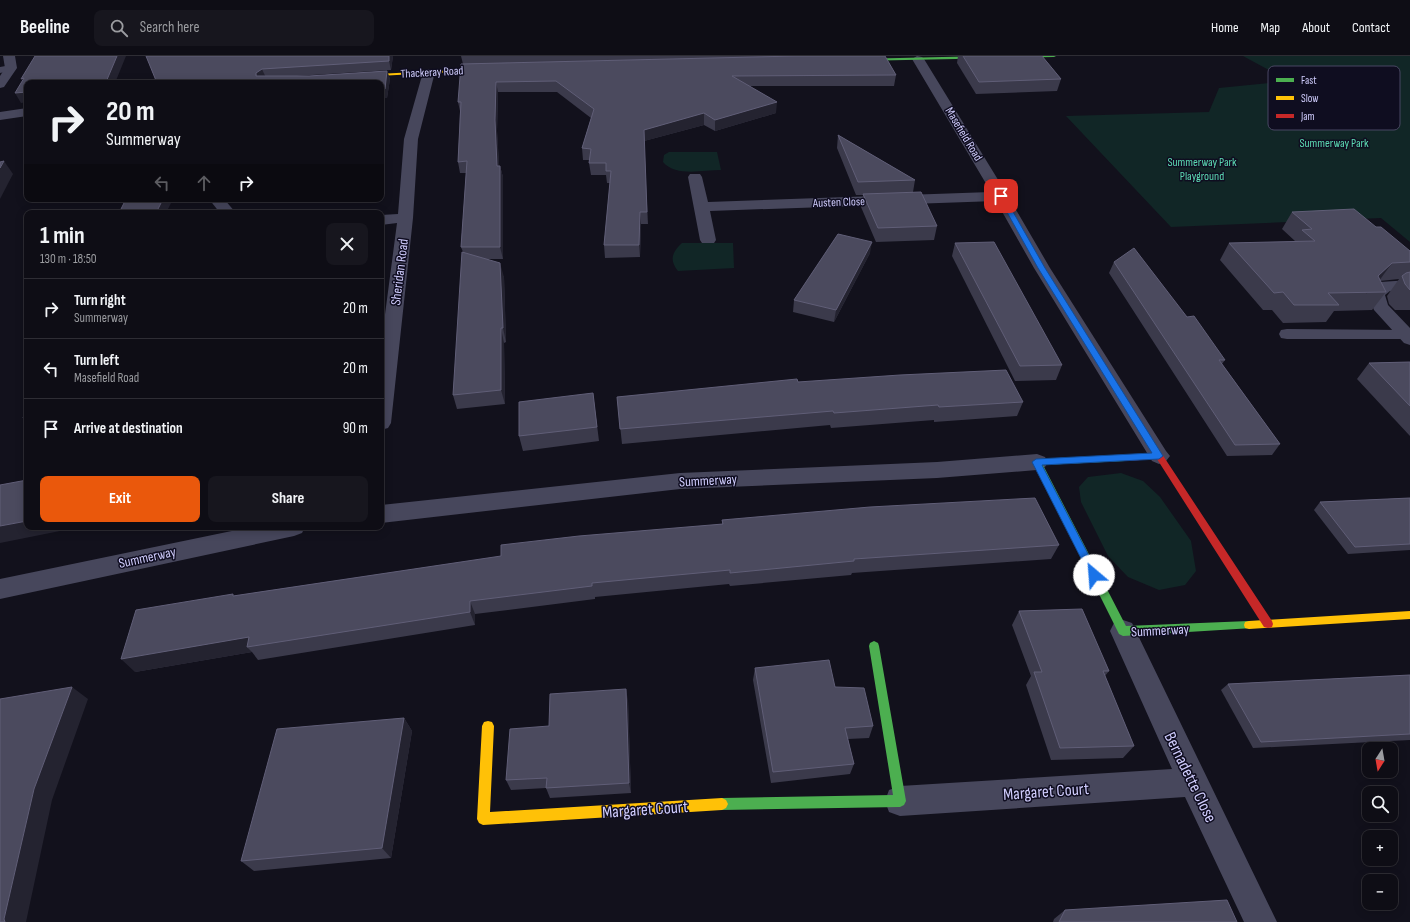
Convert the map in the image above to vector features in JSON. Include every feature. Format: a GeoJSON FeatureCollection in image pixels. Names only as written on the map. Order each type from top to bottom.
{"type":"FeatureCollection","features":[{"type":"Feature","properties":{"kind":"street"},"geometry":{"type":"LineString","coordinates":[[0,84],[9,56]]}},
{"type":"Feature","properties":{"kind":"street"},"geometry":{"type":"LineString","coordinates":[[846,60],[1054,56]]}},
{"type":"Feature","properties":{"kind":"street","name":"Masefield Road"},"geometry":{"type":"LineString","coordinates":[[918,59],[1001,196],[1042,268],[1159,456]]}},
{"type":"Feature","properties":{"kind":"street","name":"Thackeray Road"},"geometry":{"type":"LineString","coordinates":[[349,76],[498,68]]}},
{"type":"Feature","properties":{"kind":"street","name":"Sheridan Road"},"geometry":{"type":"LineString","coordinates":[[384,396],[405,218],[411,139],[430,72]]}},
{"type":"Feature","properties":{"kind":"street"},"geometry":{"type":"LineString","coordinates":[[0,116],[24,112]]}},
{"type":"Feature","properties":{"kind":"street"},"geometry":{"type":"LineString","coordinates":[[695,177],[708,240]]}},
{"type":"Feature","properties":{"kind":"street","name":"Austen Close"},"geometry":{"type":"LineString","coordinates":[[702,207],[1001,196]]}},
{"type":"Feature","properties":{"kind":"street"},"geometry":{"type":"LineString","coordinates":[[219,202],[225,210]]}},
{"type":"Feature","properties":{"kind":"street","name":"Sheridan Road"},"geometry":{"type":"LineString","coordinates":[[384,220],[405,218]]}},
{"type":"Feature","properties":{"kind":"street"},"geometry":{"type":"LineString","coordinates":[[1408,337],[1380,306],[1376,294],[1386,286],[1410,285]]}},
{"type":"Feature","properties":{"kind":"street"},"geometry":{"type":"LineString","coordinates":[[1159,456],[1268,624]]}},
{"type":"Feature","properties":{"kind":"street","name":"Summerway"},"geometry":{"type":"LineString","coordinates":[[384,514],[680,481],[937,470],[1036,462],[1159,456]]}},
{"type":"Feature","properties":{"kind":"street","name":"Summerway"},"geometry":{"type":"LineString","coordinates":[[1036,462],[1123,631],[1410,615]]}},
{"type":"Feature","properties":{"kind":"street","name":"Summerway"},"geometry":{"type":"LineString","coordinates":[[0,589],[280,530]]}},
{"type":"Feature","properties":{"kind":"street","name":"Bernadette Close"},"geometry":{"type":"LineString","coordinates":[[1123,631],[1193,782],[1261,922]]}},
{"type":"Feature","properties":{"kind":"street"},"geometry":{"type":"LineString","coordinates":[[874,646],[900,801]]}},
{"type":"Feature","properties":{"kind":"street","name":"Margaret Court"},"geometry":{"type":"LineString","coordinates":[[488,726],[483,819],[751,802],[900,801],[1193,782]]}},
{"type":"Feature","properties":{"kind":"lane"},"geometry":{"type":"LineString","coordinates":[[1287,334],[1408,337]]}},
{"type":"Feature","properties":{"kind":"green space","name":"Summerway Park"},"geometry":{"type":"Polygon","coordinates":[[[1243,56],[1410,56],[1410,242],[1381,218],[1171,227],[1066,116],[1209,112],[1219,88],[1268,83],[1268,130],[1400,130],[1400,66],[1268,66],[1268,70],[1243,56]]]}},
{"type":"Feature","properties":{"kind":"green space"},"geometry":{"type":"Polygon","coordinates":[[[669,152],[717,152],[721,170],[690,172],[675,170],[668,167],[663,162],[664,155],[669,152]]]}},
{"type":"Feature","properties":{"kind":"green space"},"geometry":{"type":"Polygon","coordinates":[[[682,243],[733,243],[734,268],[678,271],[673,263],[673,256],[682,243]]]}},
{"type":"Feature","properties":{"kind":"green space"},"geometry":{"type":"Polygon","coordinates":[[[1121,473],[1143,481],[1160,497],[1191,541],[1196,571],[1185,585],[1159,590],[1128,577],[1108,556],[1081,502],[1079,487],[1088,477],[1121,473]]]}},
{"type":"Feature","properties":{"kind":"building"},"geometry":{"type":"Polygon","coordinates":[[[35,56],[117,56],[107,80],[24,80],[24,92],[15,93],[24,78],[21,79],[35,56]]]}},
{"type":"Feature","properties":{"kind":"building"},"geometry":{"type":"Polygon","coordinates":[[[146,56],[389,56],[389,61],[262,69],[256,73],[256,76],[309,76],[387,71],[385,89],[384,80],[156,80],[146,56]]]}},
{"type":"Feature","properties":{"kind":"building"},"geometry":{"type":"Polygon","coordinates":[[[796,56],[885,56],[896,75],[732,76],[777,102],[715,120],[704,113],[644,130],[647,212],[640,212],[639,245],[604,245],[611,171],[606,171],[606,163],[589,163],[591,149],[582,148],[594,109],[556,81],[496,82],[495,120],[497,166],[500,166],[500,247],[461,247],[467,161],[458,162],[461,102],[458,102],[461,64],[796,56]]]}},
{"type":"Feature","properties":{"kind":"building"},"geometry":{"type":"Polygon","coordinates":[[[963,56],[1042,56],[1061,79],[979,82],[963,56]]]}},
{"type":"Feature","properties":{"kind":"building"},"geometry":{"type":"Polygon","coordinates":[[[838,135],[915,180],[858,182],[838,135]]]}},
{"type":"Feature","properties":{"kind":"building"},"geometry":{"type":"Polygon","coordinates":[[[4,161],[0,168],[0,162],[4,161]]]}},
{"type":"Feature","properties":{"kind":"building"},"geometry":{"type":"Polygon","coordinates":[[[921,192],[937,226],[878,228],[863,194],[921,192]]]}},
{"type":"Feature","properties":{"kind":"building"},"geometry":{"type":"Polygon","coordinates":[[[124,202],[162,202],[158,210],[120,210],[124,202]]]}},
{"type":"Feature","properties":{"kind":"building"},"geometry":{"type":"Polygon","coordinates":[[[1354,209],[1376,227],[1381,227],[1410,251],[1410,262],[1392,263],[1378,276],[1386,292],[1328,293],[1339,305],[1294,305],[1283,292],[1274,293],[1229,243],[1315,241],[1302,230],[1312,229],[1292,212],[1354,209]]]}},
{"type":"Feature","properties":{"kind":"building"},"geometry":{"type":"Polygon","coordinates":[[[838,234],[872,242],[836,310],[794,300],[838,234]]]}},
{"type":"Feature","properties":{"kind":"building"},"geometry":{"type":"Polygon","coordinates":[[[994,242],[1062,365],[1020,366],[955,243],[994,242]]]}},
{"type":"Feature","properties":{"kind":"building"},"geometry":{"type":"Polygon","coordinates":[[[1134,248],[1187,317],[1194,316],[1225,360],[1219,360],[1280,444],[1235,445],[1114,262],[1134,248]]]}},
{"type":"Feature","properties":{"kind":"building"},"geometry":{"type":"Polygon","coordinates":[[[462,252],[500,263],[503,328],[501,328],[501,390],[453,395],[462,252]]]}},
{"type":"Feature","properties":{"kind":"building"},"geometry":{"type":"Polygon","coordinates":[[[1410,272],[1410,290],[1405,284],[1402,276],[1410,272]]]}},
{"type":"Feature","properties":{"kind":"building"},"geometry":{"type":"Polygon","coordinates":[[[1410,362],[1410,406],[1369,363],[1410,362]]]}},
{"type":"Feature","properties":{"kind":"building"},"geometry":{"type":"Polygon","coordinates":[[[1006,370],[1023,402],[939,407],[938,405],[834,413],[833,411],[620,429],[617,397],[797,379],[798,382],[1006,370]]]}},
{"type":"Feature","properties":{"kind":"building"},"geometry":{"type":"Polygon","coordinates":[[[593,393],[597,427],[519,436],[519,402],[593,393]]]}},
{"type":"Feature","properties":{"kind":"building"},"geometry":{"type":"Polygon","coordinates":[[[24,481],[24,522],[0,526],[0,485],[24,481]]]}},
{"type":"Feature","properties":{"kind":"building"},"geometry":{"type":"Polygon","coordinates":[[[1035,498],[1059,545],[854,559],[854,561],[730,573],[730,570],[592,583],[592,586],[470,601],[470,612],[247,647],[249,637],[121,659],[136,610],[233,594],[233,596],[501,556],[501,545],[579,536],[723,524],[722,520],[870,507],[1035,498]]]}},
{"type":"Feature","properties":{"kind":"building"},"geometry":{"type":"Polygon","coordinates":[[[1410,498],[1410,544],[1355,547],[1320,502],[1410,498]]]}},
{"type":"Feature","properties":{"kind":"building"},"geometry":{"type":"Polygon","coordinates":[[[1082,609],[1109,671],[1103,671],[1134,746],[1060,748],[1034,672],[1042,672],[1019,611],[1082,609]]]}},
{"type":"Feature","properties":{"kind":"building"},"geometry":{"type":"Polygon","coordinates":[[[829,660],[835,687],[864,688],[873,726],[845,728],[854,764],[773,772],[755,668],[829,660]]]}},
{"type":"Feature","properties":{"kind":"building"},"geometry":{"type":"Polygon","coordinates":[[[1410,675],[1410,734],[1261,742],[1228,684],[1410,675]]]}},
{"type":"Feature","properties":{"kind":"building"},"geometry":{"type":"Polygon","coordinates":[[[72,687],[34,789],[4,919],[5,922],[0,922],[0,699],[72,687]]]}},
{"type":"Feature","properties":{"kind":"building"},"geometry":{"type":"Polygon","coordinates":[[[626,689],[629,783],[546,788],[547,778],[506,780],[510,729],[549,726],[550,694],[626,689]]]}},
{"type":"Feature","properties":{"kind":"building"},"geometry":{"type":"Polygon","coordinates":[[[404,718],[382,848],[241,861],[277,729],[404,718]]]}},
{"type":"Feature","properties":{"kind":"building"},"geometry":{"type":"Polygon","coordinates":[[[1227,900],[1237,922],[1059,922],[1065,910],[1227,900]]]}},
{"type":"Feature","properties":{"kind":"traffic: fast"},"geometry":{"type":"LineString","coordinates":[[856,60],[1054,56]]}},
{"type":"Feature","properties":{"kind":"traffic: fast"},"geometry":{"type":"LineString","coordinates":[[1125,458],[1037,462],[1123,631],[1249,625]]}},
{"type":"Feature","properties":{"kind":"traffic: fast"},"geometry":{"type":"LineString","coordinates":[[722,804],[900,801],[874,646]]}},
{"type":"Feature","properties":{"kind":"traffic: slow"},"geometry":{"type":"LineString","coordinates":[[359,76],[490,69]]}},
{"type":"Feature","properties":{"kind":"traffic: slow"},"geometry":{"type":"LineString","coordinates":[[1249,625],[1410,615]]}},
{"type":"Feature","properties":{"kind":"traffic: slow"},"geometry":{"type":"LineString","coordinates":[[488,726],[483,819],[722,804]]}},
{"type":"Feature","properties":{"kind":"traffic: jam"},"geometry":{"type":"LineString","coordinates":[[1125,458],[1159,456],[1268,624]]}},
{"type":"Feature","properties":{"kind":"route"},"geometry":{"type":"LineString","coordinates":[[1001,196],[1042,268],[1159,456],[1036,462],[1094,575]]}},
{"type":"Feature","properties":{"kind":"park label","name":"Summerway Park Playground"},"geometry":{"type":"Point","coordinates":[1202,169]}}]}
